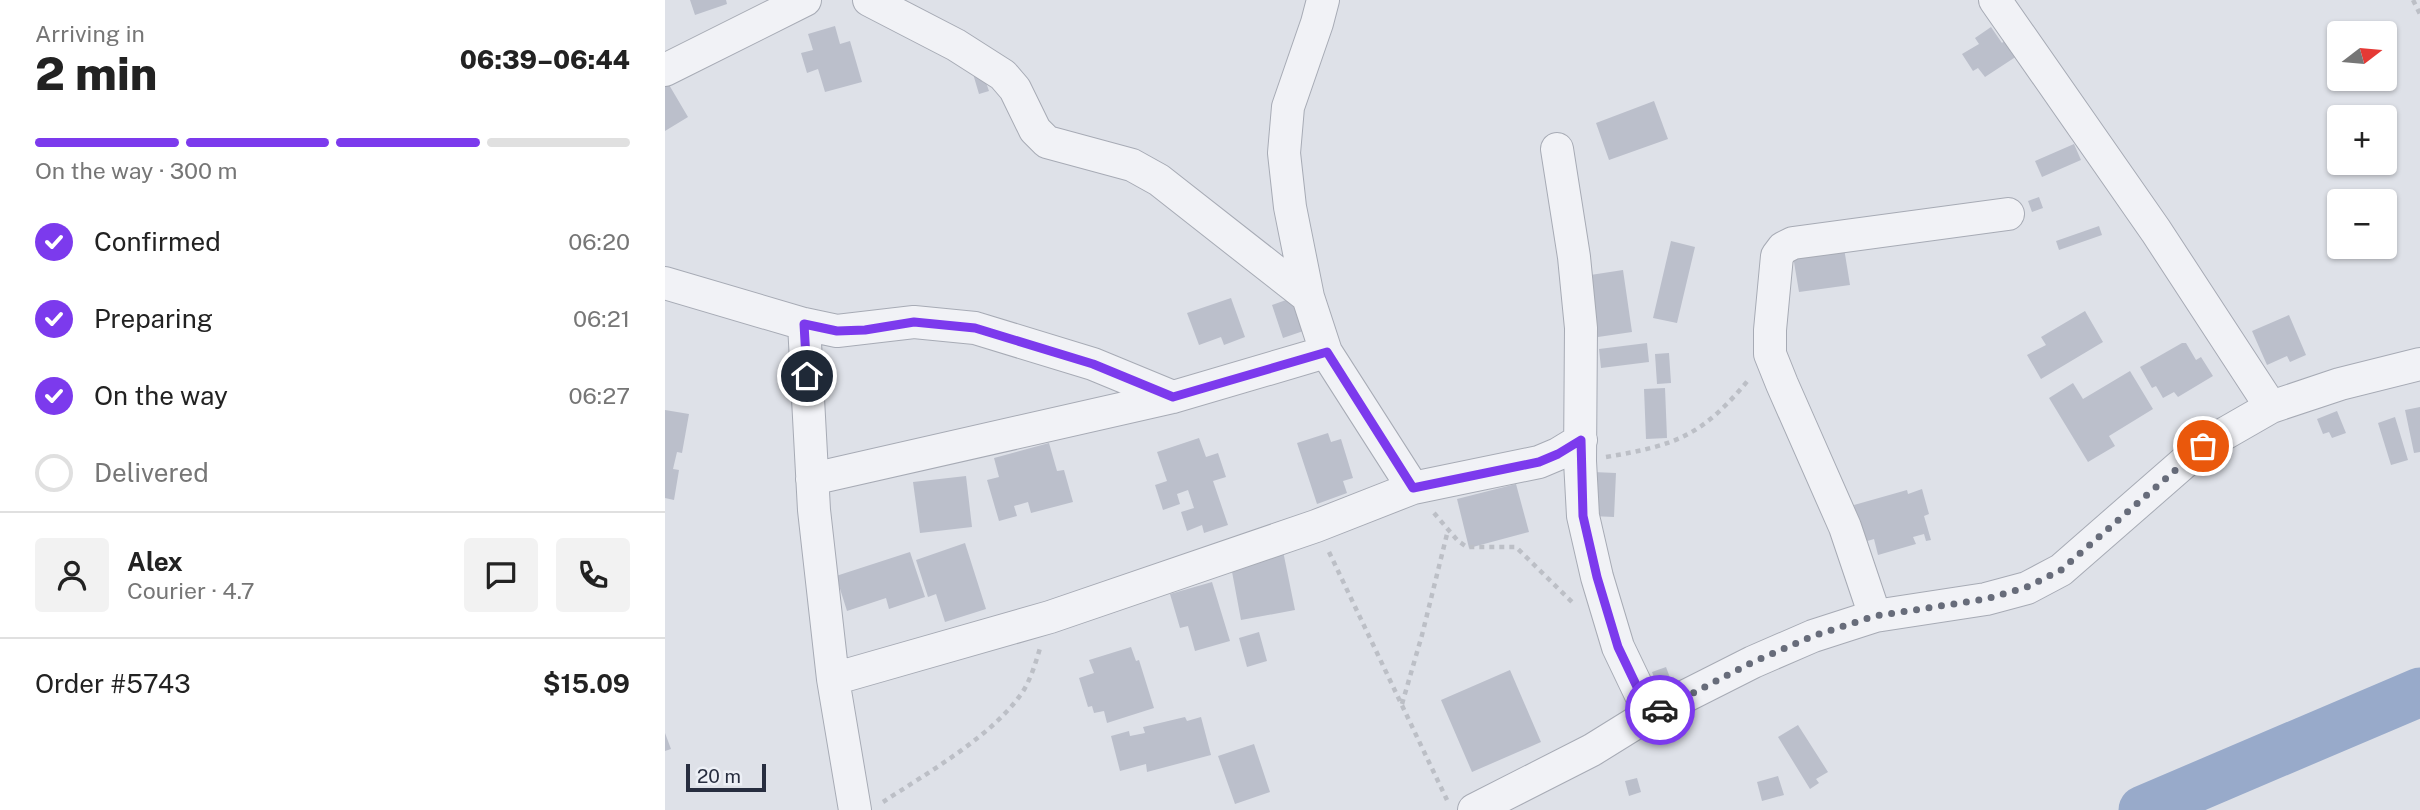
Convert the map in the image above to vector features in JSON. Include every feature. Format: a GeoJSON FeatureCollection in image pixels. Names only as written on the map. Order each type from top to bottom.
{"type":"FeatureCollection","features":[{"type":"Feature","properties":{"kind":"street"},"geometry":{"type":"LineString","coordinates":[[665,70],[805,0]]}},
{"type":"Feature","properties":{"kind":"street"},"geometry":{"type":"LineString","coordinates":[[869,0],[956,45],[1003,75],[1015,89],[1035,130],[1047,142],[1132,165],[1159,180],[1308,297]]}},
{"type":"Feature","properties":{"kind":"street"},"geometry":{"type":"LineString","coordinates":[[1322,0],[1289,107],[1284,153],[1290,207],[1308,297],[1327,352],[1413,488]]}},
{"type":"Feature","properties":{"kind":"street"},"geometry":{"type":"LineString","coordinates":[[1995,0],[2156,232],[2271,407]]}},
{"type":"Feature","properties":{"kind":"street"},"geometry":{"type":"LineString","coordinates":[[1557,149],[1574,257],[1581,328],[1580,450],[1583,516],[1597,577],[1618,647],[1650,714]]}},
{"type":"Feature","properties":{"kind":"street"},"geometry":{"type":"LineString","coordinates":[[1875,616],[1845,527],[1770,354],[1777,256],[1783,248],[1793,243],[2008,214]]}},
{"type":"Feature","properties":{"kind":"street"},"geometry":{"type":"LineString","coordinates":[[665,283],[804,324],[837,331],[865,330],[914,322],[975,328],[1093,364],[1173,397]]}},
{"type":"Feature","properties":{"kind":"street"},"geometry":{"type":"LineString","coordinates":[[804,324],[814,510],[833,679],[868,806]]}},
{"type":"Feature","properties":{"kind":"street"},"geometry":{"type":"LineString","coordinates":[[812,479],[1173,397],[1327,352]]}},
{"type":"Feature","properties":{"kind":"street"},"geometry":{"type":"LineString","coordinates":[[1473,810],[1592,750],[1650,714],[1753,662],[1813,636],[1875,616],[1986,599],[2027,587],[2061,570],[2203,446],[2271,407],[2340,384],[2420,364]]}},
{"type":"Feature","properties":{"kind":"street"},"geometry":{"type":"LineString","coordinates":[[833,679],[1050,617],[1316,526],[1413,488],[1539,462],[1558,454],[1580,450]]}},
{"type":"Feature","properties":{"kind":"path"},"geometry":{"type":"LineString","coordinates":[[2413,0],[2420,13]]}},
{"type":"Feature","properties":{"kind":"path"},"geometry":{"type":"LineString","coordinates":[[1580,450],[1649,450],[1701,428],[1722,411],[1770,354]]}},
{"type":"Feature","properties":{"kind":"path"},"geometry":{"type":"LineString","coordinates":[[1413,488],[1458,541],[1467,547],[1516,547],[1582,611]]}},
{"type":"Feature","properties":{"kind":"path"},"geometry":{"type":"LineString","coordinates":[[1316,526],[1452,810]]}},
{"type":"Feature","properties":{"kind":"path"},"geometry":{"type":"LineString","coordinates":[[1402,705],[1448,529]]}},
{"type":"Feature","properties":{"kind":"path"},"geometry":{"type":"LineString","coordinates":[[868,806],[969,746],[1006,711],[1023,691],[1033,671],[1050,617]]}},
{"type":"Feature","properties":{"kind":"building"},"geometry":{"type":"Polygon","coordinates":[[[690,0],[726,0],[727,4],[695,15],[690,0]]]}},
{"type":"Feature","properties":{"kind":"building"},"geometry":{"type":"Polygon","coordinates":[[[835,26],[840,44],[850,41],[862,82],[825,92],[818,69],[807,73],[801,53],[813,50],[808,34],[835,26]]]}},
{"type":"Feature","properties":{"kind":"building"},"geometry":{"type":"Polygon","coordinates":[[[1991,27],[2002,43],[2006,39],[2017,56],[1985,77],[1978,68],[1973,71],[1962,54],[1979,44],[1975,38],[1991,27]]]}},
{"type":"Feature","properties":{"kind":"building"},"geometry":{"type":"Polygon","coordinates":[[[980,65],[989,91],[979,94],[971,67],[980,65]]]}},
{"type":"Feature","properties":{"kind":"building"},"geometry":{"type":"Polygon","coordinates":[[[665,78],[688,117],[665,131],[665,78]]]}},
{"type":"Feature","properties":{"kind":"building"},"geometry":{"type":"Polygon","coordinates":[[[1654,101],[1668,139],[1609,160],[1596,123],[1654,101]]]}},
{"type":"Feature","properties":{"kind":"building"},"geometry":{"type":"Polygon","coordinates":[[[2074,144],[2081,160],[2042,177],[2035,161],[2074,144]]]}},
{"type":"Feature","properties":{"kind":"building"},"geometry":{"type":"Polygon","coordinates":[[[2039,197],[2043,208],[2032,212],[2028,201],[2039,197]]]}},
{"type":"Feature","properties":{"kind":"building"},"geometry":{"type":"Polygon","coordinates":[[[2099,226],[2102,235],[2059,250],[2056,241],[2099,226]]]}},
{"type":"Feature","properties":{"kind":"building"},"geometry":{"type":"Polygon","coordinates":[[[1671,241],[1695,247],[1677,323],[1653,318],[1671,241]]]}},
{"type":"Feature","properties":{"kind":"building"},"geometry":{"type":"Polygon","coordinates":[[[1844,248],[1850,285],[1799,292],[1793,256],[1844,248]]]}},
{"type":"Feature","properties":{"kind":"building"},"geometry":{"type":"Polygon","coordinates":[[[1623,270],[1632,332],[1598,337],[1584,276],[1623,270]]]}},
{"type":"Feature","properties":{"kind":"building"},"geometry":{"type":"Polygon","coordinates":[[[1303,294],[1315,327],[1283,338],[1272,305],[1303,294]]]}},
{"type":"Feature","properties":{"kind":"building"},"geometry":{"type":"Polygon","coordinates":[[[1231,298],[1245,337],[1224,345],[1221,337],[1199,345],[1187,313],[1231,298]]]}},
{"type":"Feature","properties":{"kind":"building"},"geometry":{"type":"Polygon","coordinates":[[[2085,311],[2103,342],[2041,379],[2027,355],[2046,345],[2041,337],[2085,311]]]}},
{"type":"Feature","properties":{"kind":"building"},"geometry":{"type":"Polygon","coordinates":[[[2289,315],[2306,355],[2290,362],[2287,356],[2267,365],[2252,331],[2289,315]]]}},
{"type":"Feature","properties":{"kind":"building"},"geometry":{"type":"Polygon","coordinates":[[[1647,343],[1649,362],[1601,368],[1599,349],[1647,343]]]}},
{"type":"Feature","properties":{"kind":"building"},"geometry":{"type":"Polygon","coordinates":[[[2186,343],[2196,360],[2201,357],[2213,376],[2178,397],[2174,392],[2163,398],[2156,386],[2152,388],[2140,367],[2186,343]]]}},
{"type":"Feature","properties":{"kind":"building"},"geometry":{"type":"Polygon","coordinates":[[[1669,353],[1671,383],[1657,384],[1655,354],[1669,353]]]}},
{"type":"Feature","properties":{"kind":"building"},"geometry":{"type":"Polygon","coordinates":[[[2130,371],[2153,409],[2109,436],[2115,446],[2088,462],[2049,398],[2073,383],[2083,399],[2130,371]]]}},
{"type":"Feature","properties":{"kind":"building"},"geometry":{"type":"Polygon","coordinates":[[[1665,388],[1667,438],[1646,439],[1644,389],[1665,388]]]}},
{"type":"Feature","properties":{"kind":"building"},"geometry":{"type":"Polygon","coordinates":[[[2420,407],[2420,452],[2414,453],[2405,410],[2420,407]]]}},
{"type":"Feature","properties":{"kind":"building"},"geometry":{"type":"Polygon","coordinates":[[[665,410],[689,414],[682,453],[677,452],[673,469],[679,470],[674,500],[665,498],[665,410]]]}},
{"type":"Feature","properties":{"kind":"building"},"geometry":{"type":"Polygon","coordinates":[[[2337,411],[2346,433],[2332,438],[2329,432],[2323,434],[2317,419],[2337,411]]]}},
{"type":"Feature","properties":{"kind":"building"},"geometry":{"type":"Polygon","coordinates":[[[2395,417],[2408,460],[2391,465],[2378,423],[2395,417]]]}},
{"type":"Feature","properties":{"kind":"building"},"geometry":{"type":"Polygon","coordinates":[[[1328,433],[1331,442],[1341,439],[1353,478],[1343,481],[1347,493],[1317,504],[1297,443],[1328,433]]]}},
{"type":"Feature","properties":{"kind":"building"},"geometry":{"type":"Polygon","coordinates":[[[1199,438],[1206,457],[1218,453],[1226,477],[1213,481],[1228,525],[1204,533],[1202,525],[1187,531],[1181,512],[1194,508],[1188,490],[1177,494],[1180,504],[1163,510],[1155,485],[1167,481],[1157,452],[1199,438]]]}},
{"type":"Feature","properties":{"kind":"building"},"geometry":{"type":"Polygon","coordinates":[[[1049,443],[1057,471],[1064,470],[1073,502],[1031,513],[1028,502],[1014,506],[1017,516],[999,521],[987,480],[999,477],[994,458],[1049,443]]]}},
{"type":"Feature","properties":{"kind":"building"},"geometry":{"type":"Polygon","coordinates":[[[1593,472],[1616,473],[1614,517],[1592,516],[1593,472]]]}},
{"type":"Feature","properties":{"kind":"building"},"geometry":{"type":"Polygon","coordinates":[[[966,476],[972,527],[920,533],[913,482],[966,476]]]}},
{"type":"Feature","properties":{"kind":"building"},"geometry":{"type":"Polygon","coordinates":[[[1516,484],[1529,532],[1469,548],[1457,499],[1516,484]]]}},
{"type":"Feature","properties":{"kind":"building"},"geometry":{"type":"Polygon","coordinates":[[[1922,489],[1929,514],[1924,516],[1931,540],[1926,541],[1924,534],[1913,537],[1916,544],[1878,555],[1874,539],[1864,542],[1854,505],[1907,490],[1908,494],[1922,489]]]}},
{"type":"Feature","properties":{"kind":"building"},"geometry":{"type":"Polygon","coordinates":[[[965,543],[986,609],[945,622],[936,594],[928,597],[916,560],[965,543]]]}},
{"type":"Feature","properties":{"kind":"building"},"geometry":{"type":"Polygon","coordinates":[[[1283,551],[1295,610],[1241,620],[1230,561],[1283,551]]]}},
{"type":"Feature","properties":{"kind":"building"},"geometry":{"type":"Polygon","coordinates":[[[910,552],[925,597],[889,609],[886,598],[847,611],[836,576],[910,552]]]}},
{"type":"Feature","properties":{"kind":"building"},"geometry":{"type":"Polygon","coordinates":[[[1212,582],[1230,641],[1195,651],[1188,626],[1180,628],[1170,594],[1212,582]]]}},
{"type":"Feature","properties":{"kind":"building"},"geometry":{"type":"Polygon","coordinates":[[[1259,632],[1267,661],[1247,667],[1239,638],[1259,632]]]}},
{"type":"Feature","properties":{"kind":"building"},"geometry":{"type":"Polygon","coordinates":[[[1131,647],[1136,661],[1139,660],[1154,708],[1107,723],[1104,711],[1094,713],[1092,706],[1088,707],[1079,678],[1094,673],[1089,660],[1131,647]]]}},
{"type":"Feature","properties":{"kind":"building"},"geometry":{"type":"Polygon","coordinates":[[[1666,667],[1672,683],[1658,688],[1652,672],[1666,667]]]}},
{"type":"Feature","properties":{"kind":"building"},"geometry":{"type":"Polygon","coordinates":[[[1510,670],[1541,742],[1472,772],[1441,700],[1510,670]]]}},
{"type":"Feature","properties":{"kind":"building"},"geometry":{"type":"Polygon","coordinates":[[[1185,717],[1187,721],[1201,717],[1211,755],[1147,772],[1146,764],[1120,771],[1111,736],[1129,731],[1130,736],[1145,733],[1143,727],[1185,717]]]}},
{"type":"Feature","properties":{"kind":"building"},"geometry":{"type":"Polygon","coordinates":[[[1798,725],[1828,772],[1816,779],[1819,783],[1810,789],[1778,737],[1798,725]]]}},
{"type":"Feature","properties":{"kind":"building"},"geometry":{"type":"Polygon","coordinates":[[[665,733],[671,749],[665,751],[665,733]]]}},
{"type":"Feature","properties":{"kind":"building"},"geometry":{"type":"Polygon","coordinates":[[[1254,744],[1270,792],[1235,804],[1218,756],[1254,744]]]}},
{"type":"Feature","properties":{"kind":"building"},"geometry":{"type":"Polygon","coordinates":[[[1778,776],[1784,795],[1762,801],[1757,782],[1778,776]]]}},
{"type":"Feature","properties":{"kind":"building"},"geometry":{"type":"Polygon","coordinates":[[[1637,778],[1641,792],[1629,796],[1625,781],[1637,778]]]}},
{"type":"Feature","properties":{"kind":"waterway"},"geometry":{"type":"LineString","coordinates":[[2143,810],[2420,692]]}},
{"type":"Feature","properties":{"kind":"way so far"},"geometry":{"type":"LineString","coordinates":[[1660,710],[1753,662],[1813,636],[1875,616],[1986,599],[2027,587],[2061,570],[2203,446]]}},
{"type":"Feature","properties":{"kind":"route"},"geometry":{"type":"LineString","coordinates":[[807,376],[804,324],[837,331],[865,330],[914,322],[975,328],[1093,364],[1173,397],[1327,352],[1413,488],[1539,462],[1581,440],[1583,516],[1597,577],[1618,647],[1650,714],[1660,710]]}}]}
